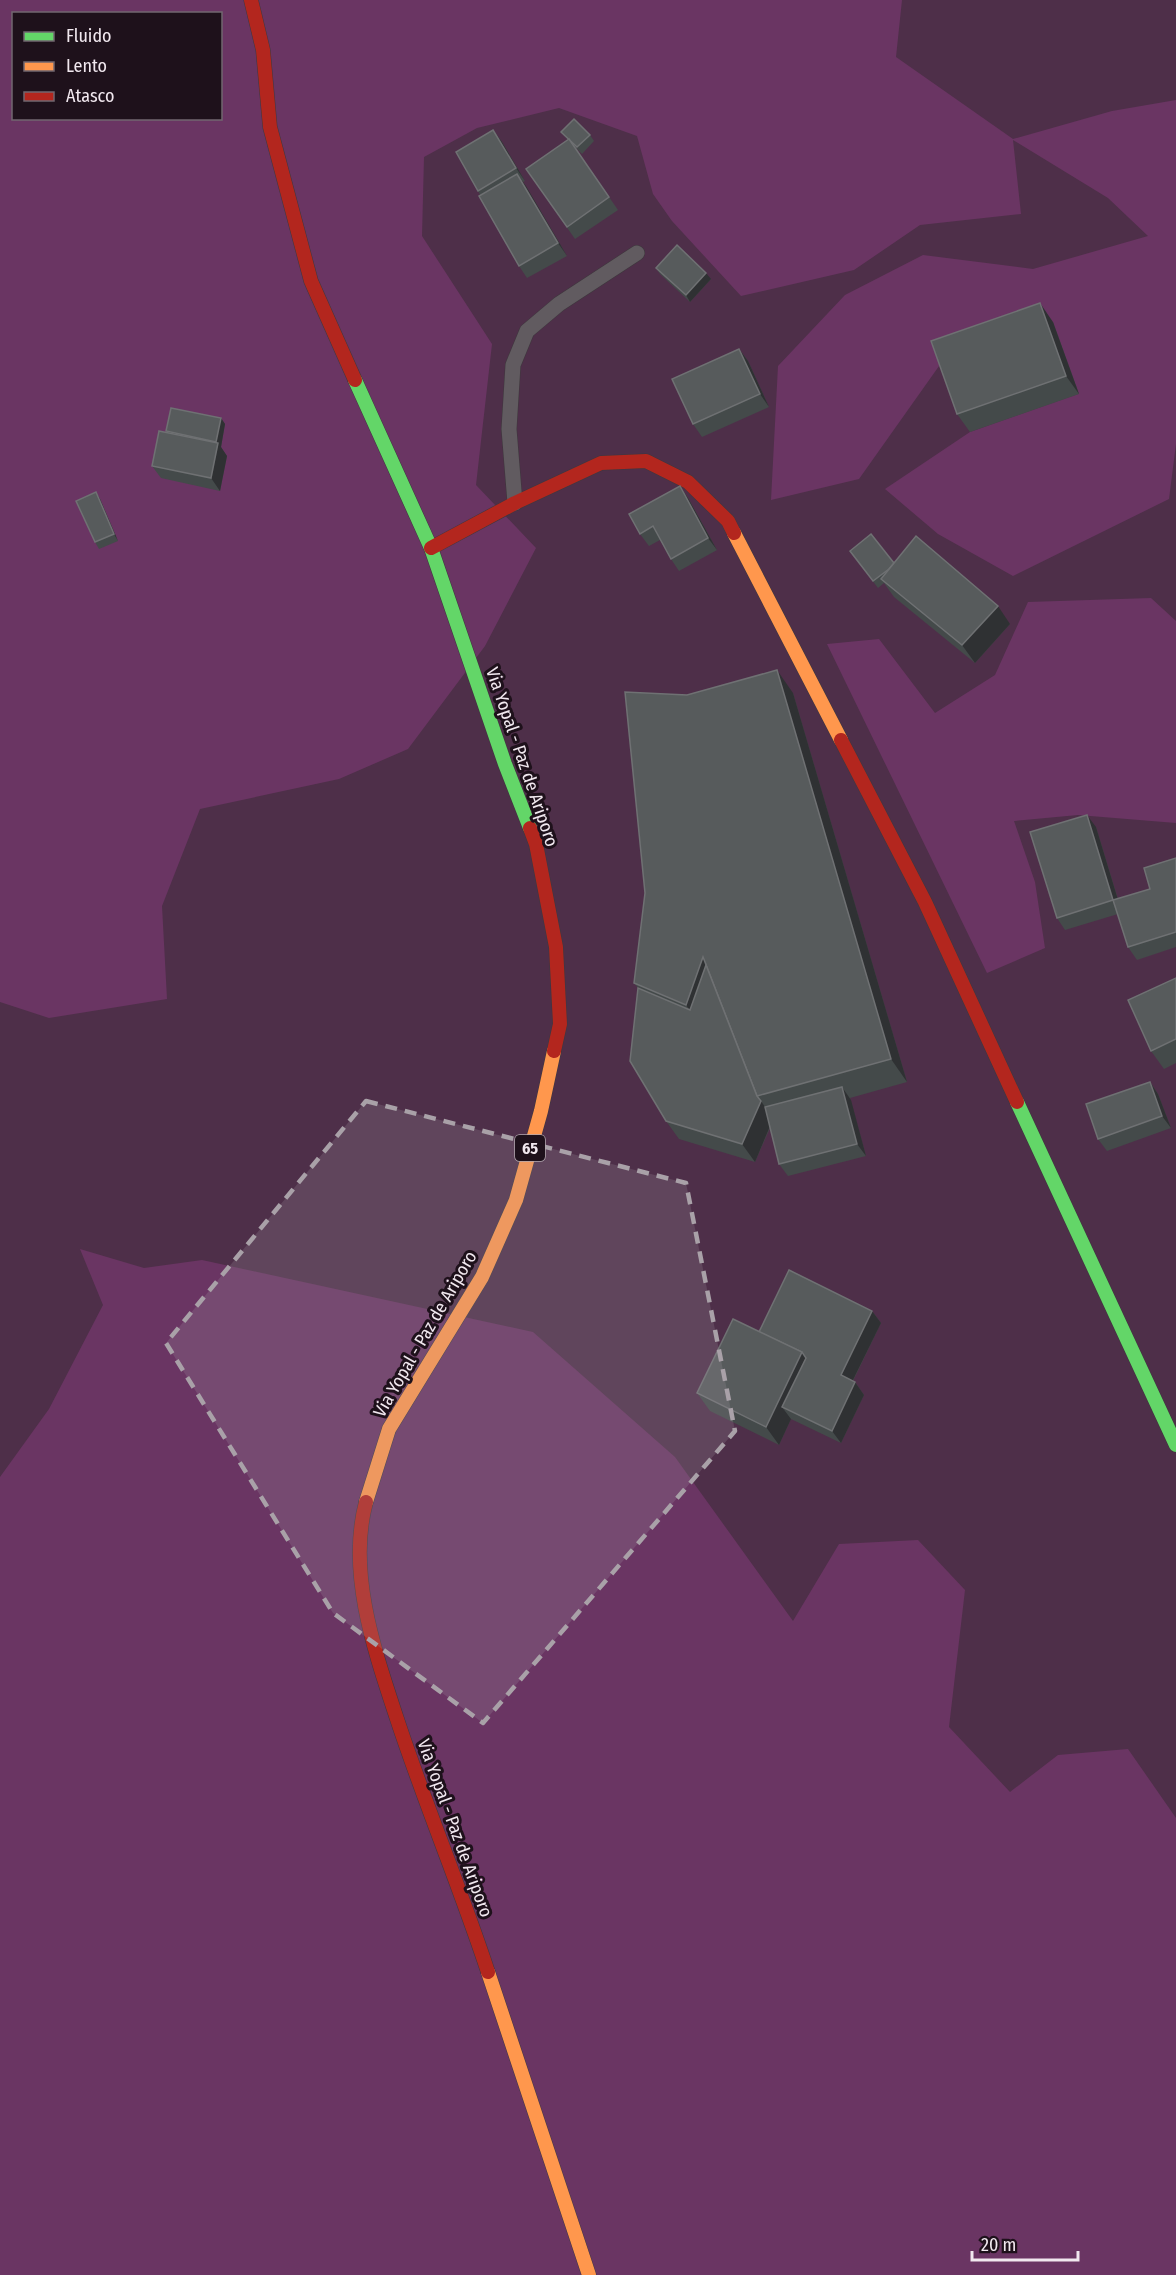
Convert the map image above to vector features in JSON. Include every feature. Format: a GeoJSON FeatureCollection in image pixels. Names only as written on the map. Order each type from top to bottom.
{"type":"FeatureCollection","features":[{"type":"Feature","properties":{"kind":"main road","name":"Via Yopal - Paz de Ariporo"},"geometry":{"type":"LineString","coordinates":[[251,0],[263,50],[270,127],[311,281],[431,548],[505,764],[536,844],[556,947],[560,1024],[541,1111],[516,1200],[482,1277],[389,1429],[360,1524],[361,1568],[373,1646],[420,1789],[482,1954],[589,2275]]}},
{"type":"Feature","properties":{"kind":"main road"},"geometry":{"type":"LineString","coordinates":[[431,548],[515,503],[601,463],[646,461],[688,482],[728,521],[925,902],[1176,1445]]}},
{"type":"Feature","properties":{"kind":"lane"},"geometry":{"type":"LineString","coordinates":[[515,503],[509,429],[513,365],[527,331],[559,304],[637,253]]}},
{"type":"Feature","properties":{"kind":"highlighted area"},"geometry":{"type":"Polygon","coordinates":[[[366,1101],[686,1183],[735,1431],[483,1723],[333,1613],[166,1343],[366,1101]]]}},
{"type":"Feature","properties":{"kind":"shaded area"},"geometry":{"type":"Polygon","coordinates":[[[0,0],[1176,0],[1176,2275],[0,2275],[0,0]]]}},
{"type":"Feature","properties":{"kind":"shaded area"},"geometry":{"type":"Polygon","coordinates":[[[0,0],[902,0],[896,57],[1013,139],[1112,111],[1176,100],[1176,444],[1169,499],[1013,576],[938,534],[885,489],[970,432],[1078,394],[944,359],[859,479],[771,500],[778,366],[845,295],[923,255],[1033,269],[1148,236],[1108,198],[1013,140],[1021,214],[920,225],[854,270],[741,296],[672,221],[653,194],[637,136],[559,108],[477,128],[424,157],[422,236],[492,344],[476,485],[536,548],[485,646],[408,749],[339,779],[200,809],[162,906],[167,999],[49,1018],[0,1002],[0,0]]]}},
{"type":"Feature","properties":{"kind":"shaded area"},"geometry":{"type":"Polygon","coordinates":[[[1151,598],[1176,621],[1176,823],[1078,815],[1014,821],[1035,882],[1045,948],[987,973],[827,644],[879,639],[935,713],[995,675],[1028,602],[1151,598]]]}},
{"type":"Feature","properties":{"kind":"shaded area"},"geometry":{"type":"Polygon","coordinates":[[[80,1249],[144,1268],[202,1260],[533,1332],[675,1457],[793,1621],[839,1544],[918,1540],[965,1590],[949,1727],[1010,1792],[1058,1755],[1128,1749],[1176,1818],[1176,2275],[0,2275],[0,1477],[49,1409],[103,1305],[80,1249]]]}},
{"type":"Feature","properties":{"kind":"building"},"geometry":{"type":"Polygon","coordinates":[[[574,119],[590,135],[577,147],[561,132],[574,119]]]}},
{"type":"Feature","properties":{"kind":"building"},"geometry":{"type":"Polygon","coordinates":[[[493,130],[516,168],[478,191],[456,152],[493,130]]]}},
{"type":"Feature","properties":{"kind":"building"},"geometry":{"type":"Polygon","coordinates":[[[569,139],[609,197],[567,227],[526,169],[569,139]]]}},
{"type":"Feature","properties":{"kind":"building"},"geometry":{"type":"Polygon","coordinates":[[[517,174],[558,243],[519,266],[479,196],[517,174]]]}},
{"type":"Feature","properties":{"kind":"building"},"geometry":{"type":"Polygon","coordinates":[[[677,245],[706,273],[686,295],[656,268],[677,245]]]}},
{"type":"Feature","properties":{"kind":"building"},"geometry":{"type":"Polygon","coordinates":[[[1040,303],[1066,376],[957,414],[931,341],[1040,303]]]}},
{"type":"Feature","properties":{"kind":"building"},"geometry":{"type":"Polygon","coordinates":[[[739,349],[760,394],[693,424],[672,379],[739,349]]]}},
{"type":"Feature","properties":{"kind":"building"},"geometry":{"type":"Polygon","coordinates":[[[171,408],[221,418],[216,442],[166,431],[171,408]]]}},
{"type":"Feature","properties":{"kind":"building"},"geometry":{"type":"Polygon","coordinates":[[[159,431],[218,443],[211,478],[152,466],[159,431]]]}},
{"type":"Feature","properties":{"kind":"building"},"geometry":{"type":"Polygon","coordinates":[[[680,486],[708,538],[671,559],[653,526],[640,534],[629,514],[680,486]]]}},
{"type":"Feature","properties":{"kind":"building"},"geometry":{"type":"Polygon","coordinates":[[[96,492],[114,534],[95,542],[76,501],[96,492]]]}},
{"type":"Feature","properties":{"kind":"building"},"geometry":{"type":"Polygon","coordinates":[[[871,534],[894,563],[873,581],[850,551],[871,534]]]}},
{"type":"Feature","properties":{"kind":"building"},"geometry":{"type":"Polygon","coordinates":[[[916,536],[998,606],[962,645],[881,579],[916,536]]]}},
{"type":"Feature","properties":{"kind":"building"},"geometry":{"type":"Polygon","coordinates":[[[777,670],[891,1059],[757,1096],[703,957],[686,1005],[634,983],[645,893],[625,692],[687,695],[777,670]]]}},
{"type":"Feature","properties":{"kind":"building"},"geometry":{"type":"Polygon","coordinates":[[[1087,815],[1113,900],[1057,918],[1030,832],[1087,815]]]}},
{"type":"Feature","properties":{"kind":"building"},"geometry":{"type":"Polygon","coordinates":[[[1176,858],[1176,932],[1128,947],[1113,900],[1150,889],[1144,868],[1176,858]]]}},
{"type":"Feature","properties":{"kind":"building"},"geometry":{"type":"Polygon","coordinates":[[[706,965],[757,1096],[761,1101],[742,1144],[666,1121],[630,1061],[638,988],[690,1010],[706,965]]]}},
{"type":"Feature","properties":{"kind":"building"},"geometry":{"type":"Polygon","coordinates":[[[1176,978],[1176,1039],[1151,1051],[1128,1000],[1176,978]]]}},
{"type":"Feature","properties":{"kind":"building"},"geometry":{"type":"Polygon","coordinates":[[[1150,1082],[1162,1116],[1098,1139],[1086,1104],[1150,1082]]]}},
{"type":"Feature","properties":{"kind":"building"},"geometry":{"type":"Polygon","coordinates":[[[842,1087],[857,1144],[779,1164],[765,1107],[842,1087]]]}},
{"type":"Feature","properties":{"kind":"building"},"geometry":{"type":"Polygon","coordinates":[[[789,1270],[872,1311],[841,1375],[855,1382],[832,1431],[782,1407],[806,1358],[802,1352],[759,1332],[789,1270]]]}},
{"type":"Feature","properties":{"kind":"building"},"geometry":{"type":"Polygon","coordinates":[[[733,1319],[802,1352],[766,1427],[697,1393],[733,1319]]]}},
{"type":"Feature","properties":{"kind":"traffic: fast"},"geometry":{"type":"LineString","coordinates":[[355,380],[431,548],[505,764],[530,828]]}},
{"type":"Feature","properties":{"kind":"traffic: fast"},"geometry":{"type":"LineString","coordinates":[[1017,1102],[1176,1445]]}},
{"type":"Feature","properties":{"kind":"traffic: slow"},"geometry":{"type":"LineString","coordinates":[[734,533],[841,740]]}},
{"type":"Feature","properties":{"kind":"traffic: slow"},"geometry":{"type":"LineString","coordinates":[[366,1502],[389,1429],[482,1277],[516,1200],[541,1111],[554,1051]]}},
{"type":"Feature","properties":{"kind":"traffic: slow"},"geometry":{"type":"LineString","coordinates":[[488,1972],[589,2275]]}},
{"type":"Feature","properties":{"kind":"traffic: jam"},"geometry":{"type":"LineString","coordinates":[[251,0],[263,50],[270,127],[311,281],[355,380]]}},
{"type":"Feature","properties":{"kind":"traffic: jam"},"geometry":{"type":"LineString","coordinates":[[431,548],[515,503],[601,463],[646,461],[688,482],[728,521],[734,533]]}},
{"type":"Feature","properties":{"kind":"traffic: jam"},"geometry":{"type":"LineString","coordinates":[[841,740],[925,902],[1017,1102]]}},
{"type":"Feature","properties":{"kind":"traffic: jam"},"geometry":{"type":"LineString","coordinates":[[530,828],[536,844],[556,947],[560,1024],[554,1051]]}},
{"type":"Feature","properties":{"kind":"traffic: jam"},"geometry":{"type":"LineString","coordinates":[[366,1502],[361,1529],[360,1556],[366,1612],[373,1640],[408,1751],[488,1972]]}}]}
